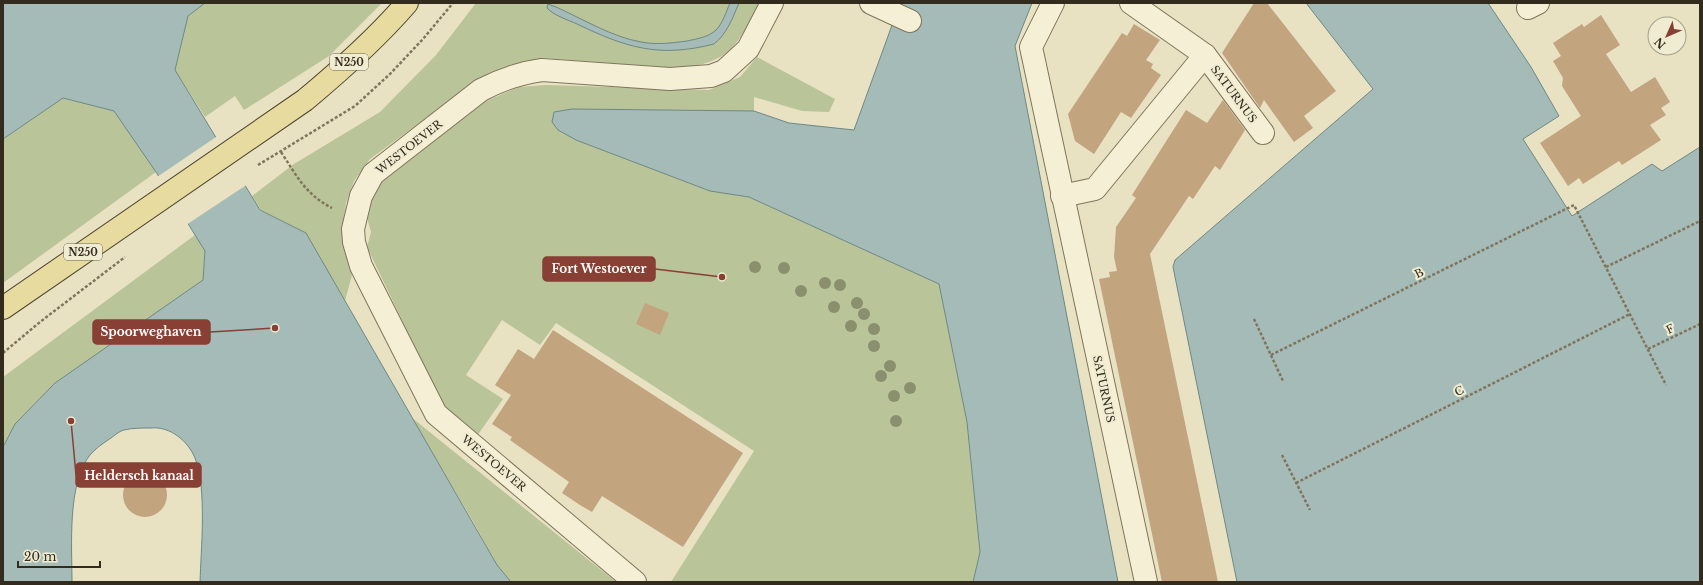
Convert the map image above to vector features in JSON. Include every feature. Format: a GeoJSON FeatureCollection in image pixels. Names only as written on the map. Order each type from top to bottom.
{"type":"FeatureCollection","features":[{"type":"Feature","properties":{"kind":"main road","name":"N250"},"geometry":{"type":"LineString","coordinates":[[3,308],[305,100],[342,69],[392,21],[407,3]]}},
{"type":"Feature","properties":{"kind":"street","name":"WESTOEVER"},"geometry":{"type":"LineString","coordinates":[[635,582],[436,414],[360,266],[354,242],[353,229],[356,214],[361,196],[373,174],[482,90],[501,79],[522,73],[542,70],[670,79],[711,76],[724,71],[748,49],[772,3]]}},
{"type":"Feature","properties":{"kind":"street"},"geometry":{"type":"LineString","coordinates":[[871,3],[910,21]]}},
{"type":"Feature","properties":{"kind":"street","name":"SATURNUS"},"geometry":{"type":"LineString","coordinates":[[1053,3],[1031,47],[1146,582]]}},
{"type":"Feature","properties":{"kind":"street","name":"SATURNUS"},"geometry":{"type":"LineString","coordinates":[[1131,3],[1205,55],[1262,133]]}},
{"type":"Feature","properties":{"kind":"street","name":"SATURNUS"},"geometry":{"type":"LineString","coordinates":[[1062,196],[1095,189],[1205,55]]}},
{"type":"Feature","properties":{"kind":"path"},"geometry":{"type":"LineString","coordinates":[[257,166],[355,106],[418,45],[453,3]]}},
{"type":"Feature","properties":{"kind":"path"},"geometry":{"type":"LineString","coordinates":[[281,152],[308,192],[318,201],[333,209],[356,214]]}},
{"type":"Feature","properties":{"kind":"path","name":"B"},"geometry":{"type":"LineString","coordinates":[[1271,356],[1574,205],[1606,267]]}},
{"type":"Feature","properties":{"kind":"path"},"geometry":{"type":"LineString","coordinates":[[1666,385],[1606,267],[1700,221]]}},
{"type":"Feature","properties":{"kind":"path"},"geometry":{"type":"LineString","coordinates":[[3,352],[127,255]]}},
{"type":"Feature","properties":{"kind":"path","name":"C"},"geometry":{"type":"LineString","coordinates":[[1296,483],[1630,314]]}},
{"type":"Feature","properties":{"kind":"path"},"geometry":{"type":"LineString","coordinates":[[1254,319],[1282,381]]}},
{"type":"Feature","properties":{"kind":"path","name":"F"},"geometry":{"type":"LineString","coordinates":[[1648,349],[1700,324]]}},
{"type":"Feature","properties":{"kind":"path"},"geometry":{"type":"LineString","coordinates":[[1282,455],[1310,510]]}},
{"type":"Feature","properties":{"kind":"green space"},"geometry":{"type":"Polygon","coordinates":[[[205,3],[382,3],[329,56],[244,110],[235,96],[205,117],[175,70],[188,16],[205,3]]]}},
{"type":"Feature","properties":{"kind":"green space"},"geometry":{"type":"Polygon","coordinates":[[[476,3],[759,3],[745,30],[730,50],[721,57],[695,66],[678,68],[544,58],[514,65],[478,80],[370,159],[354,181],[346,203],[343,226],[345,253],[352,275],[345,301],[306,233],[261,210],[252,196],[294,164],[380,112],[436,55],[476,3]]]}},
{"type":"Feature","properties":{"kind":"green space"},"geometry":{"type":"Polygon","coordinates":[[[757,57],[835,99],[829,112],[802,111],[754,97],[754,111],[572,109],[558,130],[576,140],[710,191],[749,197],[939,284],[967,422],[980,552],[973,582],[671,582],[754,451],[556,323],[540,345],[502,320],[466,375],[503,399],[477,436],[443,406],[367,247],[371,232],[366,214],[376,188],[390,167],[484,102],[519,87],[546,85],[709,90],[740,77],[757,57]]]}},
{"type":"Feature","properties":{"kind":"green space"},"geometry":{"type":"Polygon","coordinates":[[[63,98],[114,111],[156,172],[3,283],[3,139],[63,98]]]}},
{"type":"Feature","properties":{"kind":"green space"},"geometry":{"type":"Polygon","coordinates":[[[195,235],[205,251],[203,280],[55,383],[15,424],[3,447],[3,377],[195,235]]]}},
{"type":"Feature","properties":{"kind":"green space"},"geometry":{"type":"Polygon","coordinates":[[[411,417],[616,582],[511,582],[497,565],[474,523],[411,417]]]}},
{"type":"Feature","properties":{"kind":"water"},"geometry":{"type":"Polygon","coordinates":[[[3,3],[205,3],[188,16],[175,70],[260,210],[306,233],[497,565],[511,582],[200,582],[202,502],[199,470],[195,458],[188,446],[178,436],[171,432],[158,428],[141,428],[124,430],[120,432],[94,451],[83,467],[77,482],[72,516],[72,582],[3,582],[3,447],[15,424],[55,383],[203,280],[205,251],[156,172],[114,111],[63,98],[3,139],[3,3]]]}},
{"type":"Feature","properties":{"kind":"water"},"geometry":{"type":"Polygon","coordinates":[[[730,3],[739,3],[732,19],[719,40],[714,44],[676,50],[660,50],[628,45],[561,17],[547,8],[548,4],[556,7],[608,32],[630,40],[647,43],[664,43],[687,41],[706,36],[713,32],[721,24],[730,3]]]}},
{"type":"Feature","properties":{"kind":"water"},"geometry":{"type":"Polygon","coordinates":[[[900,3],[1032,3],[1015,46],[1118,582],[973,582],[980,552],[967,422],[939,284],[749,197],[710,191],[576,140],[558,130],[552,122],[554,112],[572,109],[754,111],[789,123],[854,130],[900,3]]]}},
{"type":"Feature","properties":{"kind":"water"},"geometry":{"type":"Polygon","coordinates":[[[1306,3],[1488,3],[1531,67],[1559,116],[1523,139],[1572,216],[1652,164],[1662,171],[1700,147],[1700,582],[1237,582],[1173,267],[1175,260],[1373,89],[1306,3]]]}},
{"type":"Feature","properties":{"kind":"pier"},"geometry":{"type":"Polygon","coordinates":[[[219,135],[248,184],[186,225],[157,177],[219,135]]]}},
{"type":"Feature","properties":{"kind":"building"},"geometry":{"type":"Polygon","coordinates":[[[1254,3],[1267,3],[1336,91],[1304,116],[1313,128],[1294,142],[1264,100],[1260,108],[1222,53],[1254,3]]]}},
{"type":"Feature","properties":{"kind":"building"},"geometry":{"type":"Polygon","coordinates":[[[1601,15],[1620,45],[1606,54],[1631,92],[1655,77],[1670,102],[1661,108],[1666,115],[1650,125],[1661,140],[1622,165],[1619,161],[1583,184],[1579,178],[1568,186],[1540,143],[1581,116],[1562,86],[1563,78],[1553,61],[1561,56],[1553,43],[1582,24],[1584,27],[1601,15]]]}},
{"type":"Feature","properties":{"kind":"building"},"geometry":{"type":"Polygon","coordinates":[[[1134,24],[1160,40],[1146,60],[1153,64],[1151,68],[1161,75],[1131,118],[1121,112],[1094,154],[1075,141],[1068,114],[1122,33],[1127,36],[1134,24]]]}},
{"type":"Feature","properties":{"kind":"building"},"geometry":{"type":"Polygon","coordinates":[[[1223,100],[1245,130],[1220,170],[1215,166],[1193,199],[1189,196],[1150,254],[1218,582],[1162,582],[1099,279],[1110,277],[1109,272],[1117,271],[1114,257],[1116,227],[1136,198],[1132,195],[1186,110],[1207,123],[1223,100]]]}},
{"type":"Feature","properties":{"kind":"building"},"geometry":{"type":"Polygon","coordinates":[[[645,303],[669,313],[660,335],[636,324],[645,303]]]}},
{"type":"Feature","properties":{"kind":"building"},"geometry":{"type":"Polygon","coordinates":[[[553,330],[743,453],[683,547],[602,496],[592,512],[580,505],[562,493],[569,482],[510,440],[512,437],[492,424],[511,395],[495,385],[518,349],[534,359],[553,330]]]}},
{"type":"Feature","properties":{"kind":"building"},"geometry":{"type":"Polygon","coordinates":[[[141,473],[149,473],[161,479],[167,491],[167,499],[161,511],[149,517],[141,517],[129,511],[123,499],[123,491],[129,479],[141,473]]]}},
{"type":"Feature","properties":{"kind":"place","name":"Fort Westoever"},"geometry":{"type":"Point","coordinates":[722,277]}},
{"type":"Feature","properties":{"kind":"place","name":"Spoorweghaven"},"geometry":{"type":"Point","coordinates":[275,328]}},
{"type":"Feature","properties":{"kind":"place","name":"Heldersch kanaal"},"geometry":{"type":"Point","coordinates":[71,421]}}]}
